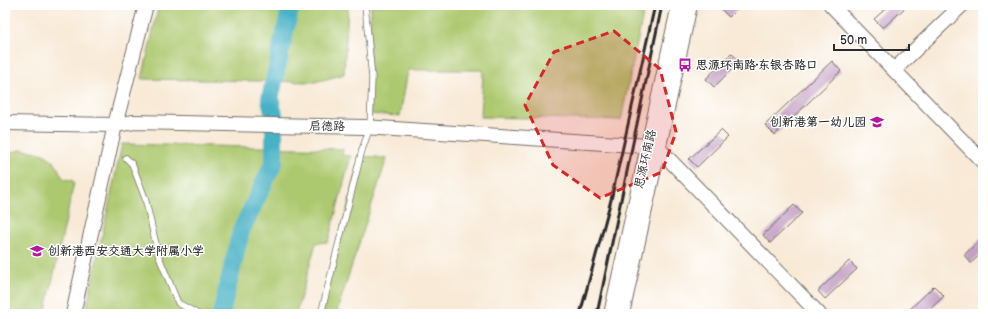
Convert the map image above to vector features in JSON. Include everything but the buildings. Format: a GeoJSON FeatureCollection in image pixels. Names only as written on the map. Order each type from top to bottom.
{"type":"FeatureCollection","features":[{"type":"Feature","properties":{"kind":"street"},"geometry":{"type":"LineString","coordinates":[[73,314],[115,125],[146,5]]}},
{"type":"Feature","properties":{"kind":"street","name":"思源环南路"},"geometry":{"type":"LineString","coordinates":[[622,314],[680,5]]}},
{"type":"Feature","properties":{"kind":"street","name":"思源环南路"},"geometry":{"type":"LineString","coordinates":[[611,314],[690,5]]}},
{"type":"Feature","properties":{"kind":"street"},"geometry":{"type":"LineString","coordinates":[[831,5],[983,162]]}},
{"type":"Feature","properties":{"kind":"street"},"geometry":{"type":"LineString","coordinates":[[894,70],[962,5]]}},
{"type":"Feature","properties":{"kind":"street","name":"启德路"},"geometry":{"type":"LineString","coordinates":[[5,123],[115,125],[134,122],[367,127],[653,147]]}},
{"type":"Feature","properties":{"kind":"street"},"geometry":{"type":"LineString","coordinates":[[653,147],[819,314]]}},
{"type":"Feature","properties":{"kind":"lane"},"geometry":{"type":"LineString","coordinates":[[321,314],[367,127],[372,78],[365,5]]}},
{"type":"Feature","properties":{"kind":"lane"},"geometry":{"type":"LineString","coordinates":[[126,158],[132,164],[145,198],[159,257],[178,303],[198,314]]}},
{"type":"Feature","properties":{"kind":"highlighted area"},"geometry":{"type":"Polygon","coordinates":[[[614,31],[660,69],[676,132],[662,172],[600,198],[553,165],[525,105],[554,52],[614,31]]]}},
{"type":"Feature","properties":{"kind":"green space"},"geometry":{"type":"Polygon","coordinates":[[[159,5],[348,5],[344,74],[315,82],[142,79],[159,5]]]}},
{"type":"Feature","properties":{"kind":"green space"},"geometry":{"type":"Polygon","coordinates":[[[371,5],[645,5],[621,120],[481,117],[483,70],[408,70],[400,116],[368,114],[371,5]]]}},
{"type":"Feature","properties":{"kind":"green space"},"geometry":{"type":"Polygon","coordinates":[[[122,144],[343,149],[342,155],[351,156],[328,242],[316,243],[296,314],[85,314],[122,144]]]}},
{"type":"Feature","properties":{"kind":"green space","name":"创新港西安交通大学附属小学"},"geometry":{"type":"Polygon","coordinates":[[[21,150],[40,153],[49,157],[56,165],[61,176],[64,179],[72,180],[74,183],[45,314],[5,314],[5,154],[21,150]]]}},
{"type":"Feature","properties":{"kind":"green space"},"geometry":{"type":"Polygon","coordinates":[[[361,156],[387,158],[336,314],[320,314],[361,156]]]}},
{"type":"Feature","properties":{"kind":"waterway"},"geometry":{"type":"LineString","coordinates":[[221,314],[241,231],[274,162],[274,115],[270,99],[291,5]]}},
{"type":"Feature","properties":{"kind":"railway"},"geometry":{"type":"LineString","coordinates":[[580,314],[611,200],[655,5]]}},
{"type":"Feature","properties":{"kind":"railway"},"geometry":{"type":"LineString","coordinates":[[597,314],[662,5]]}},
{"type":"Feature","properties":{"kind":"place","name":"思源环南路·东银杏路口"},"geometry":{"type":"Point","coordinates":[685,65]}},
{"type":"Feature","properties":{"kind":"place","name":"创新港第一幼儿园"},"geometry":{"type":"Point","coordinates":[877,122]}},
{"type":"Feature","properties":{"kind":"place","name":"创新港西安交通大学附属小学"},"geometry":{"type":"Point","coordinates":[37,251]}}]}
